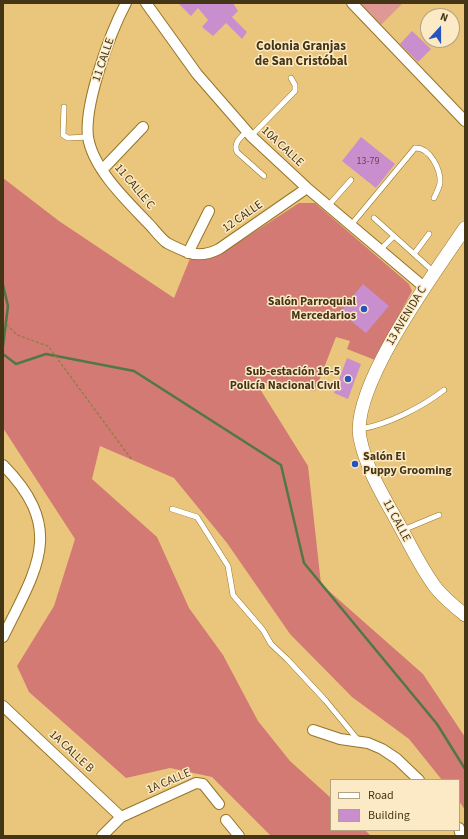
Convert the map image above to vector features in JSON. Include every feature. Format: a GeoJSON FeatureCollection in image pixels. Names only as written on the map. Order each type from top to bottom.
{"type":"FeatureCollection","features":[{"type":"Feature","properties":{"kind":"street","name":"11 CALLE"},"geometry":{"type":"LineString","coordinates":[[88,120],[91,98],[118,18],[126,3]]}},
{"type":"Feature","properties":{"kind":"street","name":"10A CALLE"},"geometry":{"type":"LineString","coordinates":[[147,3],[197,74],[249,134],[307,188],[424,287]]}},
{"type":"Feature","properties":{"kind":"street"},"geometry":{"type":"LineString","coordinates":[[352,3],[465,121]]}},
{"type":"Feature","properties":{"kind":"street","name":"11 CALLE C"},"geometry":{"type":"LineString","coordinates":[[88,120],[88,137],[92,150],[102,170],[124,198],[167,243],[188,253]]}},
{"type":"Feature","properties":{"kind":"street"},"geometry":{"type":"LineString","coordinates":[[102,170],[142,127]]}},
{"type":"Feature","properties":{"kind":"street","name":"12 CALLE"},"geometry":{"type":"LineString","coordinates":[[188,253],[210,253],[219,249],[307,188]]}},
{"type":"Feature","properties":{"kind":"street"},"geometry":{"type":"LineString","coordinates":[[188,253],[209,211]]}},
{"type":"Feature","properties":{"kind":"street","name":"13 AVENIDA C"},"geometry":{"type":"LineString","coordinates":[[361,411],[369,386],[383,357],[424,287],[465,228]]}},
{"type":"Feature","properties":{"kind":"street","name":"11 CALLE"},"geometry":{"type":"LineString","coordinates":[[361,411],[360,437],[370,472],[417,560],[437,589],[465,615]]}},
{"type":"Feature","properties":{"kind":"street"},"geometry":{"type":"LineString","coordinates":[[3,465],[28,496],[39,519],[41,541],[32,578],[3,637]]}},
{"type":"Feature","properties":{"kind":"street","name":"1A CALLE B"},"geometry":{"type":"LineString","coordinates":[[3,706],[121,816]]}},
{"type":"Feature","properties":{"kind":"street"},"geometry":{"type":"LineString","coordinates":[[313,730],[340,739],[358,740],[382,749],[396,759],[418,779]]}},
{"type":"Feature","properties":{"kind":"street","name":"1A CALLE"},"geometry":{"type":"LineString","coordinates":[[121,816],[196,783],[202,784],[219,804]]}},
{"type":"Feature","properties":{"kind":"street"},"geometry":{"type":"LineString","coordinates":[[102,836],[121,816]]}},
{"type":"Feature","properties":{"kind":"street"},"geometry":{"type":"LineString","coordinates":[[226,820],[239,836]]}},
{"type":"Feature","properties":{"kind":"lane"},"geometry":{"type":"LineString","coordinates":[[264,176],[237,152],[235,148],[236,144],[249,134],[295,90],[295,85],[291,78]]}},
{"type":"Feature","properties":{"kind":"lane"},"geometry":{"type":"LineString","coordinates":[[64,107],[63,135],[68,138],[88,137]]}},
{"type":"Feature","properties":{"kind":"lane"},"geometry":{"type":"LineString","coordinates":[[350,225],[414,148],[420,148],[424,151],[436,165],[440,185],[434,198]]}},
{"type":"Feature","properties":{"kind":"lane"},"geometry":{"type":"LineString","coordinates":[[328,206],[351,180]]}},
{"type":"Feature","properties":{"kind":"lane"},"geometry":{"type":"LineString","coordinates":[[374,218],[393,237],[434,272]]}},
{"type":"Feature","properties":{"kind":"lane"},"geometry":{"type":"LineString","coordinates":[[414,254],[429,234]]}},
{"type":"Feature","properties":{"kind":"lane"},"geometry":{"type":"LineString","coordinates":[[380,250],[393,237]]}},
{"type":"Feature","properties":{"kind":"lane"},"geometry":{"type":"LineString","coordinates":[[360,429],[372,427],[428,403],[444,390]]}},
{"type":"Feature","properties":{"kind":"lane"},"geometry":{"type":"LineString","coordinates":[[172,509],[197,518],[228,566],[233,595],[258,625],[271,644],[326,701],[358,740]]}},
{"type":"Feature","properties":{"kind":"lane"},"geometry":{"type":"LineString","coordinates":[[402,530],[439,515]]}},
{"type":"Feature","properties":{"kind":"path"},"geometry":{"type":"LineString","coordinates":[[3,321],[17,336],[48,346],[132,460]]}},
{"type":"Feature","properties":{"kind":"shaded area"},"geometry":{"type":"Polygon","coordinates":[[[356,3],[403,3],[380,26],[356,3]]]}},
{"type":"Feature","properties":{"kind":"shaded area"},"geometry":{"type":"Polygon","coordinates":[[[3,178],[59,221],[174,298],[191,256],[222,253],[299,203],[315,203],[409,284],[412,291],[375,360],[347,349],[350,341],[336,337],[315,391],[255,381],[308,466],[321,584],[423,674],[465,737],[465,810],[460,802],[460,779],[441,779],[409,739],[352,697],[290,634],[227,543],[174,478],[100,446],[92,479],[157,537],[189,608],[223,655],[258,721],[290,761],[330,797],[330,831],[366,831],[371,836],[271,836],[212,777],[170,768],[126,778],[29,692],[17,666],[54,606],[75,539],[3,428],[3,178]]]}},
{"type":"Feature","properties":{"kind":"building"},"geometry":{"type":"Polygon","coordinates":[[[178,3],[233,3],[238,11],[232,17],[247,32],[242,39],[226,23],[213,36],[202,27],[208,20],[198,8],[191,16],[178,3]]]}},
{"type":"Feature","properties":{"kind":"building"},"geometry":{"type":"Polygon","coordinates":[[[412,31],[420,39],[420,48],[431,49],[418,62],[400,44],[412,31]]]}},
{"type":"Feature","properties":{"kind":"building"},"geometry":{"type":"Polygon","coordinates":[[[361,137],[395,164],[376,188],[342,161],[361,137]]]}},
{"type":"Feature","properties":{"kind":"building","name":"Salón Parroquial Mercedarios"},"geometry":{"type":"Polygon","coordinates":[[[363,284],[389,306],[366,333],[340,312],[363,284]]]}},
{"type":"Feature","properties":{"kind":"building","name":"Sub-estación 16-5 Policía Nacional Civil"},"geometry":{"type":"Polygon","coordinates":[[[347,358],[361,364],[348,399],[334,393],[347,358]]]}},
{"type":"Feature","properties":{"kind":"waterway"},"geometry":{"type":"LineString","coordinates":[[3,285],[8,306],[3,346]]}},
{"type":"Feature","properties":{"kind":"waterway"},"geometry":{"type":"LineString","coordinates":[[3,354],[16,364],[46,354],[134,371],[281,465],[304,563],[437,724],[465,769]]}},
{"type":"Feature","properties":{"kind":"place","name":"Salón Parroquial Mercedarios"},"geometry":{"type":"Point","coordinates":[364,309]}},
{"type":"Feature","properties":{"kind":"place","name":"Sub-estación 16-5 Policía Nacional Civil"},"geometry":{"type":"Point","coordinates":[348,379]}},
{"type":"Feature","properties":{"kind":"place","name":"Salón El Puppy Grooming"},"geometry":{"type":"Point","coordinates":[355,464]}},
{"type":"Feature","properties":{"kind":"district","name":"Colonia Granjas de San Cristóbal"},"geometry":{"type":"Point","coordinates":[301,54]}}]}
